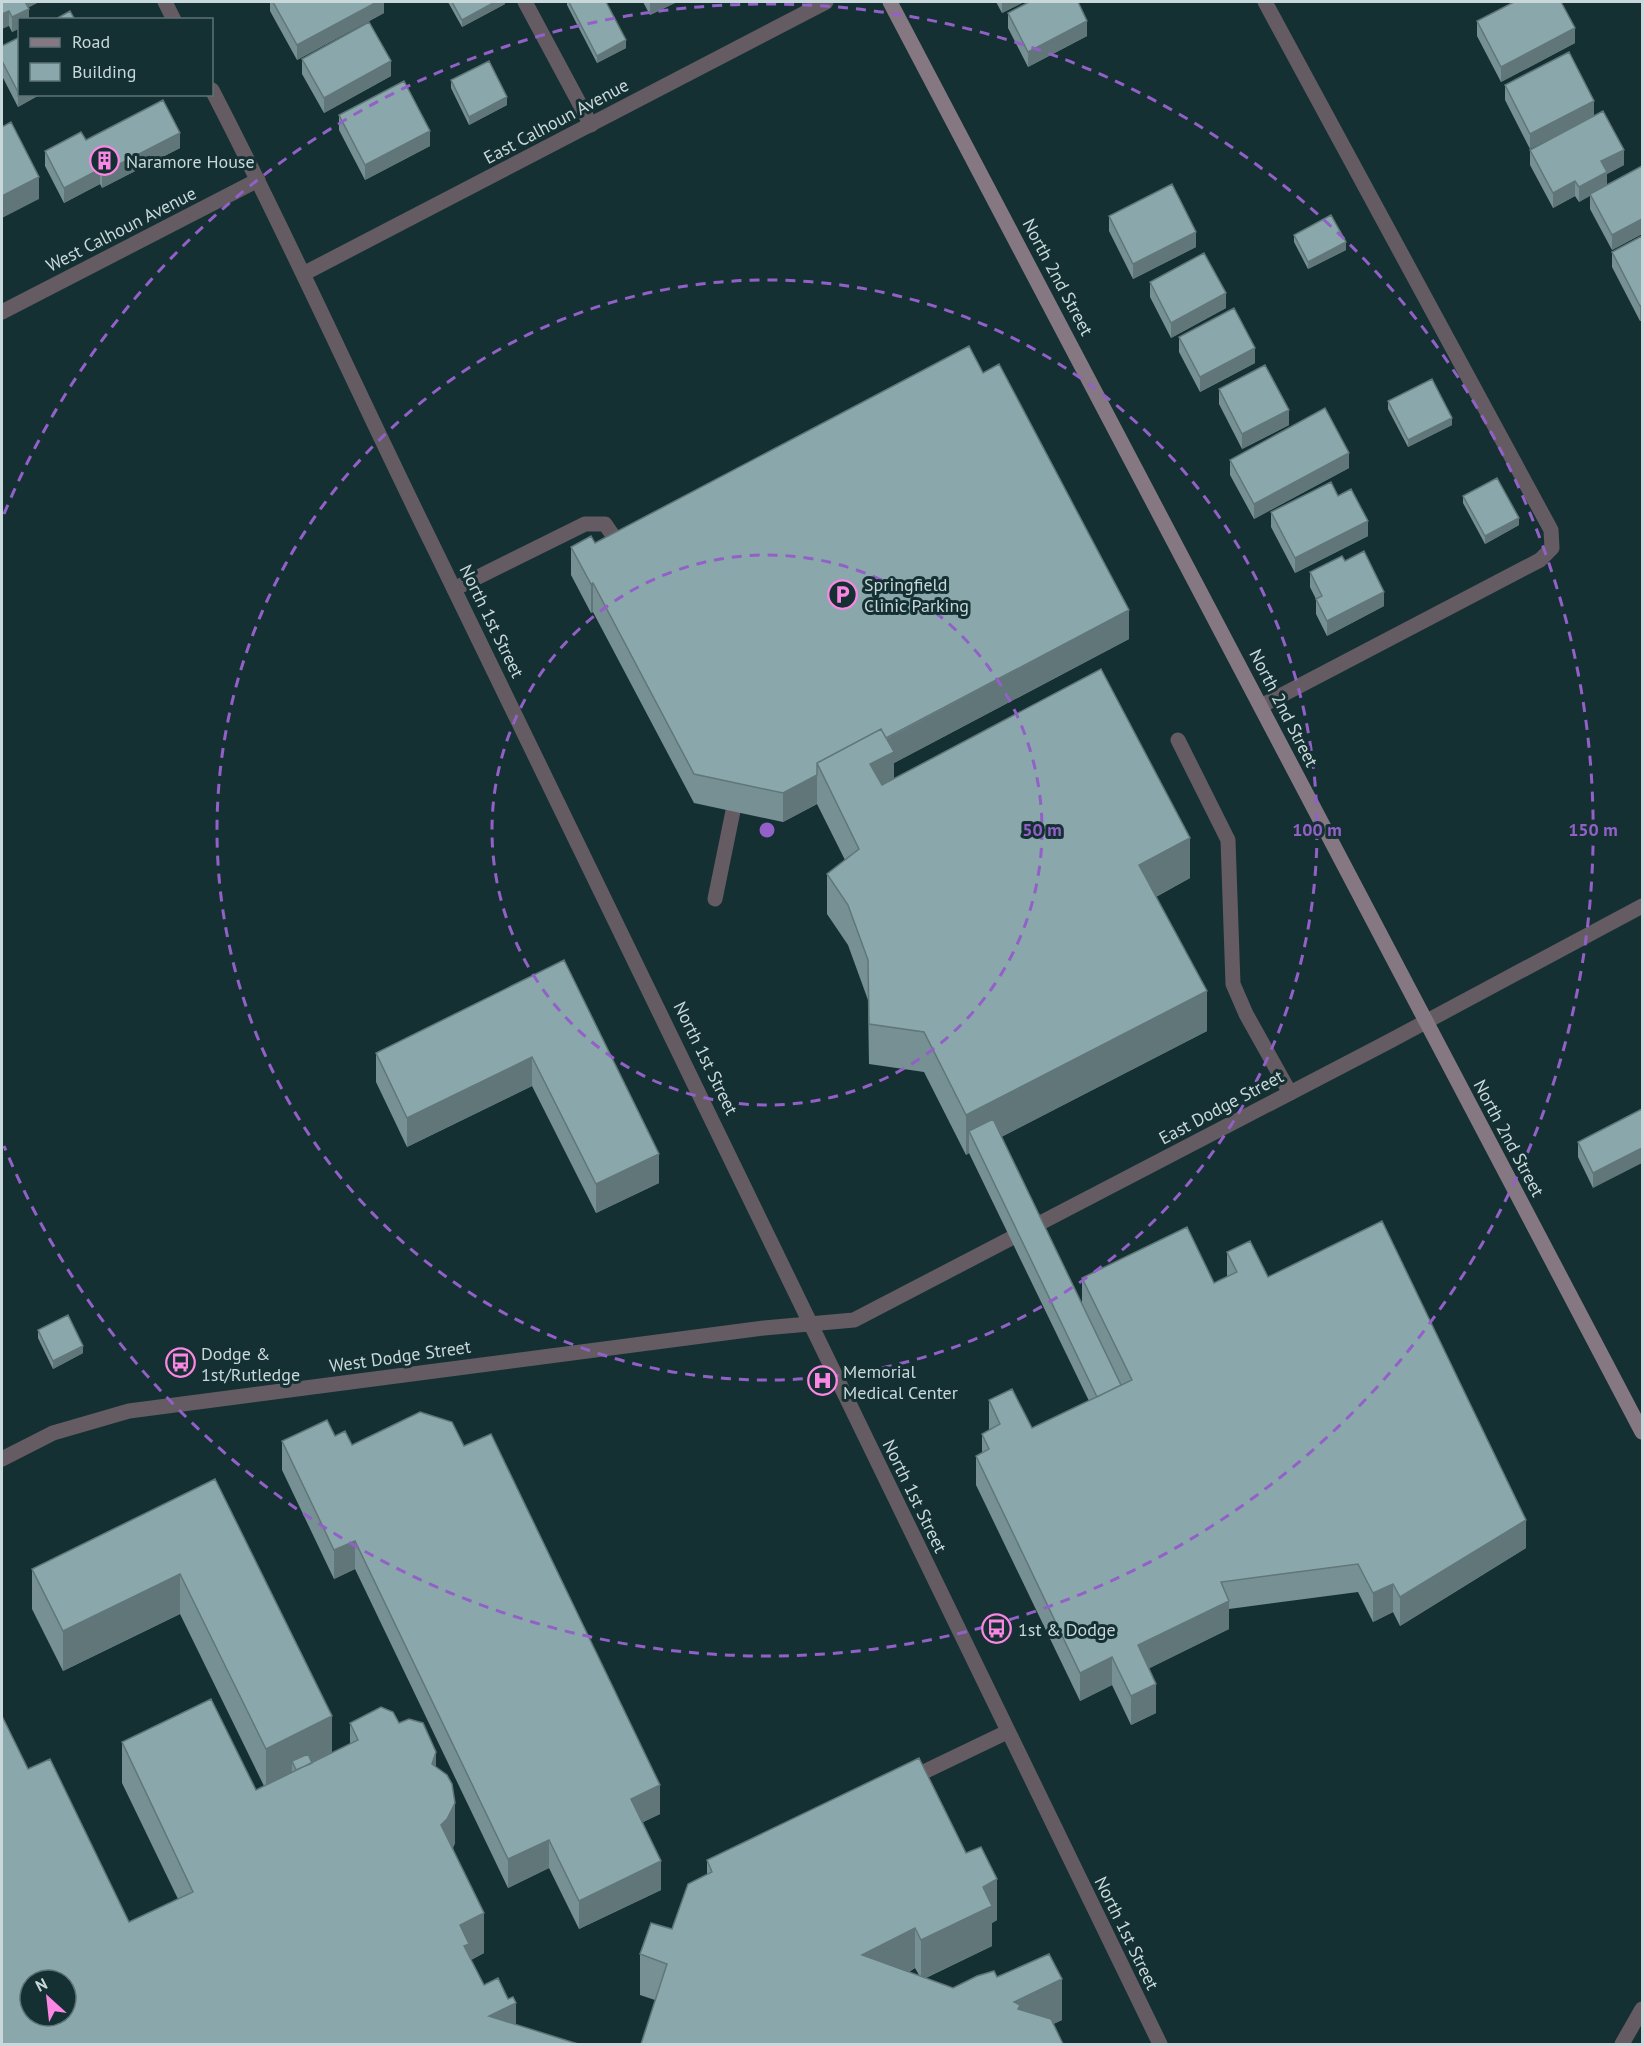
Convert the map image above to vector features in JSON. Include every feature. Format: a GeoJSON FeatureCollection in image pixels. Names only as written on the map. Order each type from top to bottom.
{"type":"FeatureCollection","features":[{"type":"Feature","properties":{"kind":"main road","name":"North 2nd Street"},"geometry":{"type":"LineString","coordinates":[[890,2],[1642,1432]]}},
{"type":"Feature","properties":{"kind":"street"},"geometry":{"type":"LineString","coordinates":[[165,2],[173,18]]}},
{"type":"Feature","properties":{"kind":"street"},"geometry":{"type":"LineString","coordinates":[[525,2],[591,125]]}},
{"type":"Feature","properties":{"kind":"street","name":"East Calhoun Avenue"},"geometry":{"type":"LineString","coordinates":[[303,273],[826,2]]}},
{"type":"Feature","properties":{"kind":"street"},"geometry":{"type":"LineString","coordinates":[[1261,706],[1540,560],[1551,548],[1551,530],[1265,2]]}},
{"type":"Feature","properties":{"kind":"street","name":"North 1st Street"},"geometry":{"type":"LineString","coordinates":[[213,92],[258,180],[372,422],[1160,2044]]}},
{"type":"Feature","properties":{"kind":"street","name":"West Calhoun Avenue"},"geometry":{"type":"LineString","coordinates":[[2,312],[258,180]]}},
{"type":"Feature","properties":{"kind":"street"},"geometry":{"type":"LineString","coordinates":[[454,589],[585,524],[605,524],[626,555]]}},
{"type":"Feature","properties":{"kind":"street"},"geometry":{"type":"LineString","coordinates":[[1178,740],[1228,840],[1233,984],[1246,1014],[1290,1093]]}},
{"type":"Feature","properties":{"kind":"street"},"geometry":{"type":"LineString","coordinates":[[716,899],[733,811]]}},
{"type":"Feature","properties":{"kind":"street","name":"East Dodge Street"},"geometry":{"type":"LineString","coordinates":[[811,1323],[854,1320],[1426,1022],[1642,906]]}},
{"type":"Feature","properties":{"kind":"street","name":"West Dodge Street"},"geometry":{"type":"LineString","coordinates":[[2,1459],[53,1433],[129,1412],[811,1323]]}},
{"type":"Feature","properties":{"kind":"street"},"geometry":{"type":"LineString","coordinates":[[894,1786],[1007,1732]]}},
{"type":"Feature","properties":{"kind":"street"},"geometry":{"type":"LineString","coordinates":[[1622,2044],[1642,2008]]}},
{"type":"Feature","properties":{"kind":"building"},"geometry":{"type":"Polygon","coordinates":[[[2,2],[25,2],[29,9],[12,17],[9,11],[2,14],[2,2]]]}},
{"type":"Feature","properties":{"kind":"building"},"geometry":{"type":"Polygon","coordinates":[[[273,2],[377,2],[297,45],[273,2]]]}},
{"type":"Feature","properties":{"kind":"building"},"geometry":{"type":"Polygon","coordinates":[[[452,2],[495,2],[462,20],[452,2]]]}},
{"type":"Feature","properties":{"kind":"building"},"geometry":{"type":"Polygon","coordinates":[[[569,2],[606,2],[626,40],[597,56],[569,2]]]}},
{"type":"Feature","properties":{"kind":"building"},"geometry":{"type":"Polygon","coordinates":[[[1029,2],[1078,2],[1087,21],[1028,52],[1008,13],[1029,2]]]}},
{"type":"Feature","properties":{"kind":"building"},"geometry":{"type":"Polygon","coordinates":[[[1514,2],[1561,2],[1575,28],[1501,67],[1477,21],[1514,2]]]}},
{"type":"Feature","properties":{"kind":"building"},"geometry":{"type":"Polygon","coordinates":[[[70,11],[74,18],[58,18],[70,11]]]}},
{"type":"Feature","properties":{"kind":"building"},"geometry":{"type":"Polygon","coordinates":[[[369,22],[391,61],[324,98],[302,59],[369,22]]]}},
{"type":"Feature","properties":{"kind":"building"},"geometry":{"type":"Polygon","coordinates":[[[18,38],[18,92],[2,61],[2,46],[18,38]]]}},
{"type":"Feature","properties":{"kind":"building"},"geometry":{"type":"Polygon","coordinates":[[[1569,52],[1594,101],[1530,134],[1505,85],[1569,52]]]}},
{"type":"Feature","properties":{"kind":"building"},"geometry":{"type":"Polygon","coordinates":[[[489,61],[507,97],[469,117],[451,80],[489,61]]]}},
{"type":"Feature","properties":{"kind":"building"},"geometry":{"type":"Polygon","coordinates":[[[404,81],[430,131],[365,165],[339,115],[404,81]]]}},
{"type":"Feature","properties":{"kind":"building","name":"Naramore House"},"geometry":{"type":"Polygon","coordinates":[[[163,100],[180,133],[102,173],[100,169],[64,188],[45,151],[81,132],[86,140],[163,100]]]}},
{"type":"Feature","properties":{"kind":"building"},"geometry":{"type":"Polygon","coordinates":[[[1603,111],[1624,150],[1601,161],[1607,172],[1579,187],[1575,181],[1553,193],[1530,150],[1603,111]]]}},
{"type":"Feature","properties":{"kind":"building"},"geometry":{"type":"Polygon","coordinates":[[[11,122],[39,177],[2,196],[2,127],[11,122]]]}},
{"type":"Feature","properties":{"kind":"building"},"geometry":{"type":"Polygon","coordinates":[[[1642,166],[1642,219],[1612,235],[1590,194],[1642,166]]]}},
{"type":"Feature","properties":{"kind":"building"},"geometry":{"type":"Polygon","coordinates":[[[1172,184],[1196,232],[1133,264],[1109,216],[1172,184]]]}},
{"type":"Feature","properties":{"kind":"building"},"geometry":{"type":"Polygon","coordinates":[[[1331,215],[1346,242],[1308,262],[1294,235],[1331,215]]]}},
{"type":"Feature","properties":{"kind":"building"},"geometry":{"type":"Polygon","coordinates":[[[1642,236],[1642,305],[1640,306],[1612,252],[1642,236]]]}},
{"type":"Feature","properties":{"kind":"building"},"geometry":{"type":"Polygon","coordinates":[[[1204,253],[1226,293],[1171,323],[1150,282],[1204,253]]]}},
{"type":"Feature","properties":{"kind":"building"},"geometry":{"type":"Polygon","coordinates":[[[1234,308],[1255,348],[1200,377],[1179,337],[1234,308]]]}},
{"type":"Feature","properties":{"kind":"building","name":"Springfield Clinic Parking"},"geometry":{"type":"Polygon","coordinates":[[[969,346],[983,373],[999,364],[1129,610],[886,738],[881,729],[817,763],[817,775],[783,793],[694,774],[593,583],[591,584],[571,547],[591,536],[595,543],[969,346]]]}},
{"type":"Feature","properties":{"kind":"building"},"geometry":{"type":"Polygon","coordinates":[[[1265,365],[1289,410],[1242,434],[1219,389],[1265,365]]]}},
{"type":"Feature","properties":{"kind":"building"},"geometry":{"type":"Polygon","coordinates":[[[1432,379],[1452,418],[1408,440],[1388,401],[1432,379]]]}},
{"type":"Feature","properties":{"kind":"building"},"geometry":{"type":"Polygon","coordinates":[[[1325,408],[1349,453],[1254,504],[1230,460],[1325,408]]]}},
{"type":"Feature","properties":{"kind":"building"},"geometry":{"type":"Polygon","coordinates":[[[1497,478],[1519,518],[1485,536],[1463,496],[1497,478]]]}},
{"type":"Feature","properties":{"kind":"building"},"geometry":{"type":"Polygon","coordinates":[[[1331,482],[1338,496],[1351,489],[1368,521],[1295,558],[1271,512],[1331,482]]]}},
{"type":"Feature","properties":{"kind":"building"},"geometry":{"type":"Polygon","coordinates":[[[1364,551],[1384,592],[1327,621],[1316,599],[1322,596],[1310,572],[1342,556],[1345,561],[1364,551]]]}},
{"type":"Feature","properties":{"kind":"building"},"geometry":{"type":"Polygon","coordinates":[[[1101,669],[1190,838],[1139,865],[1207,991],[966,1115],[924,1032],[869,1024],[868,960],[848,905],[827,874],[859,849],[817,763],[881,729],[894,752],[870,764],[882,785],[1101,669]]]}},
{"type":"Feature","properties":{"kind":"building"},"geometry":{"type":"Polygon","coordinates":[[[564,960],[659,1154],[596,1184],[532,1057],[407,1118],[376,1053],[564,960]]]}},
{"type":"Feature","properties":{"kind":"building"},"geometry":{"type":"Polygon","coordinates":[[[1642,1109],[1642,1148],[1593,1173],[1578,1142],[1642,1109]]]}},
{"type":"Feature","properties":{"kind":"building"},"geometry":{"type":"Polygon","coordinates":[[[993,1119],[1121,1385],[1097,1397],[969,1131],[993,1119]]]}},
{"type":"Feature","properties":{"kind":"building"},"geometry":{"type":"Polygon","coordinates":[[[1382,1221],[1526,1520],[1400,1597],[1393,1584],[1373,1593],[1358,1564],[1221,1582],[1229,1601],[1138,1645],[1156,1684],[1131,1696],[1112,1657],[1080,1673],[976,1456],[989,1449],[982,1434],[1000,1424],[989,1400],[1012,1389],[1032,1428],[1132,1380],[1082,1278],[1187,1227],[1214,1283],[1237,1272],[1227,1252],[1250,1241],[1268,1277],[1382,1221]]]}},
{"type":"Feature","properties":{"kind":"building"},"geometry":{"type":"Polygon","coordinates":[[[68,1315],[83,1346],[53,1361],[38,1330],[68,1315]]]}},
{"type":"Feature","properties":{"kind":"building"},"geometry":{"type":"Polygon","coordinates":[[[420,1412],[452,1422],[464,1446],[491,1434],[660,1785],[631,1799],[661,1861],[579,1901],[549,1840],[508,1859],[355,1541],[334,1550],[282,1441],[327,1420],[335,1436],[345,1431],[352,1445],[420,1412]]]}},
{"type":"Feature","properties":{"kind":"building"},"geometry":{"type":"Polygon","coordinates":[[[215,1479],[332,1716],[266,1749],[180,1574],[63,1631],[32,1569],[215,1479]]]}},
{"type":"Feature","properties":{"kind":"building"},"geometry":{"type":"Polygon","coordinates":[[[211,1699],[256,1790],[358,1740],[350,1723],[381,1707],[393,1712],[399,1723],[409,1719],[423,1723],[436,1752],[432,1764],[447,1775],[452,1784],[455,1803],[447,1819],[441,1825],[484,1913],[460,1925],[469,1944],[464,1946],[484,1985],[498,1978],[508,1999],[513,1997],[516,2003],[489,2016],[578,2044],[2,2044],[2,1716],[28,1769],[50,1759],[129,1922],[193,1892],[122,1742],[211,1699]]]}},
{"type":"Feature","properties":{"kind":"building"},"geometry":{"type":"Polygon","coordinates":[[[308,1754],[312,1763],[296,1770],[292,1761],[308,1754]]]}},
{"type":"Feature","properties":{"kind":"building"},"geometry":{"type":"Polygon","coordinates":[[[919,1758],[966,1853],[981,1847],[997,1879],[983,1887],[992,1906],[921,1940],[915,1928],[862,1955],[953,1988],[977,1976],[994,1971],[997,1977],[1049,1954],[1062,1979],[1014,2002],[1020,2005],[1018,2009],[1051,2019],[1063,2044],[641,2044],[667,1964],[640,1954],[651,1923],[672,1929],[688,1884],[712,1872],[707,1860],[919,1758]]]}},
{"type":"Feature","properties":{"kind":"place","name":"Naramore House"},"geometry":{"type":"Point","coordinates":[105,161]}},
{"type":"Feature","properties":{"kind":"place","name":"Springfield Clinic Parking"},"geometry":{"type":"Point","coordinates":[843,594]}},
{"type":"Feature","properties":{"kind":"place","name":"Dodge & 1st/Rutledge"},"geometry":{"type":"Point","coordinates":[180,1363]}},
{"type":"Feature","properties":{"kind":"place","name":"Memorial Medical Center"},"geometry":{"type":"Point","coordinates":[822,1381]}},
{"type":"Feature","properties":{"kind":"place","name":"1st & Dodge"},"geometry":{"type":"Point","coordinates":[997,1629]}}]}
